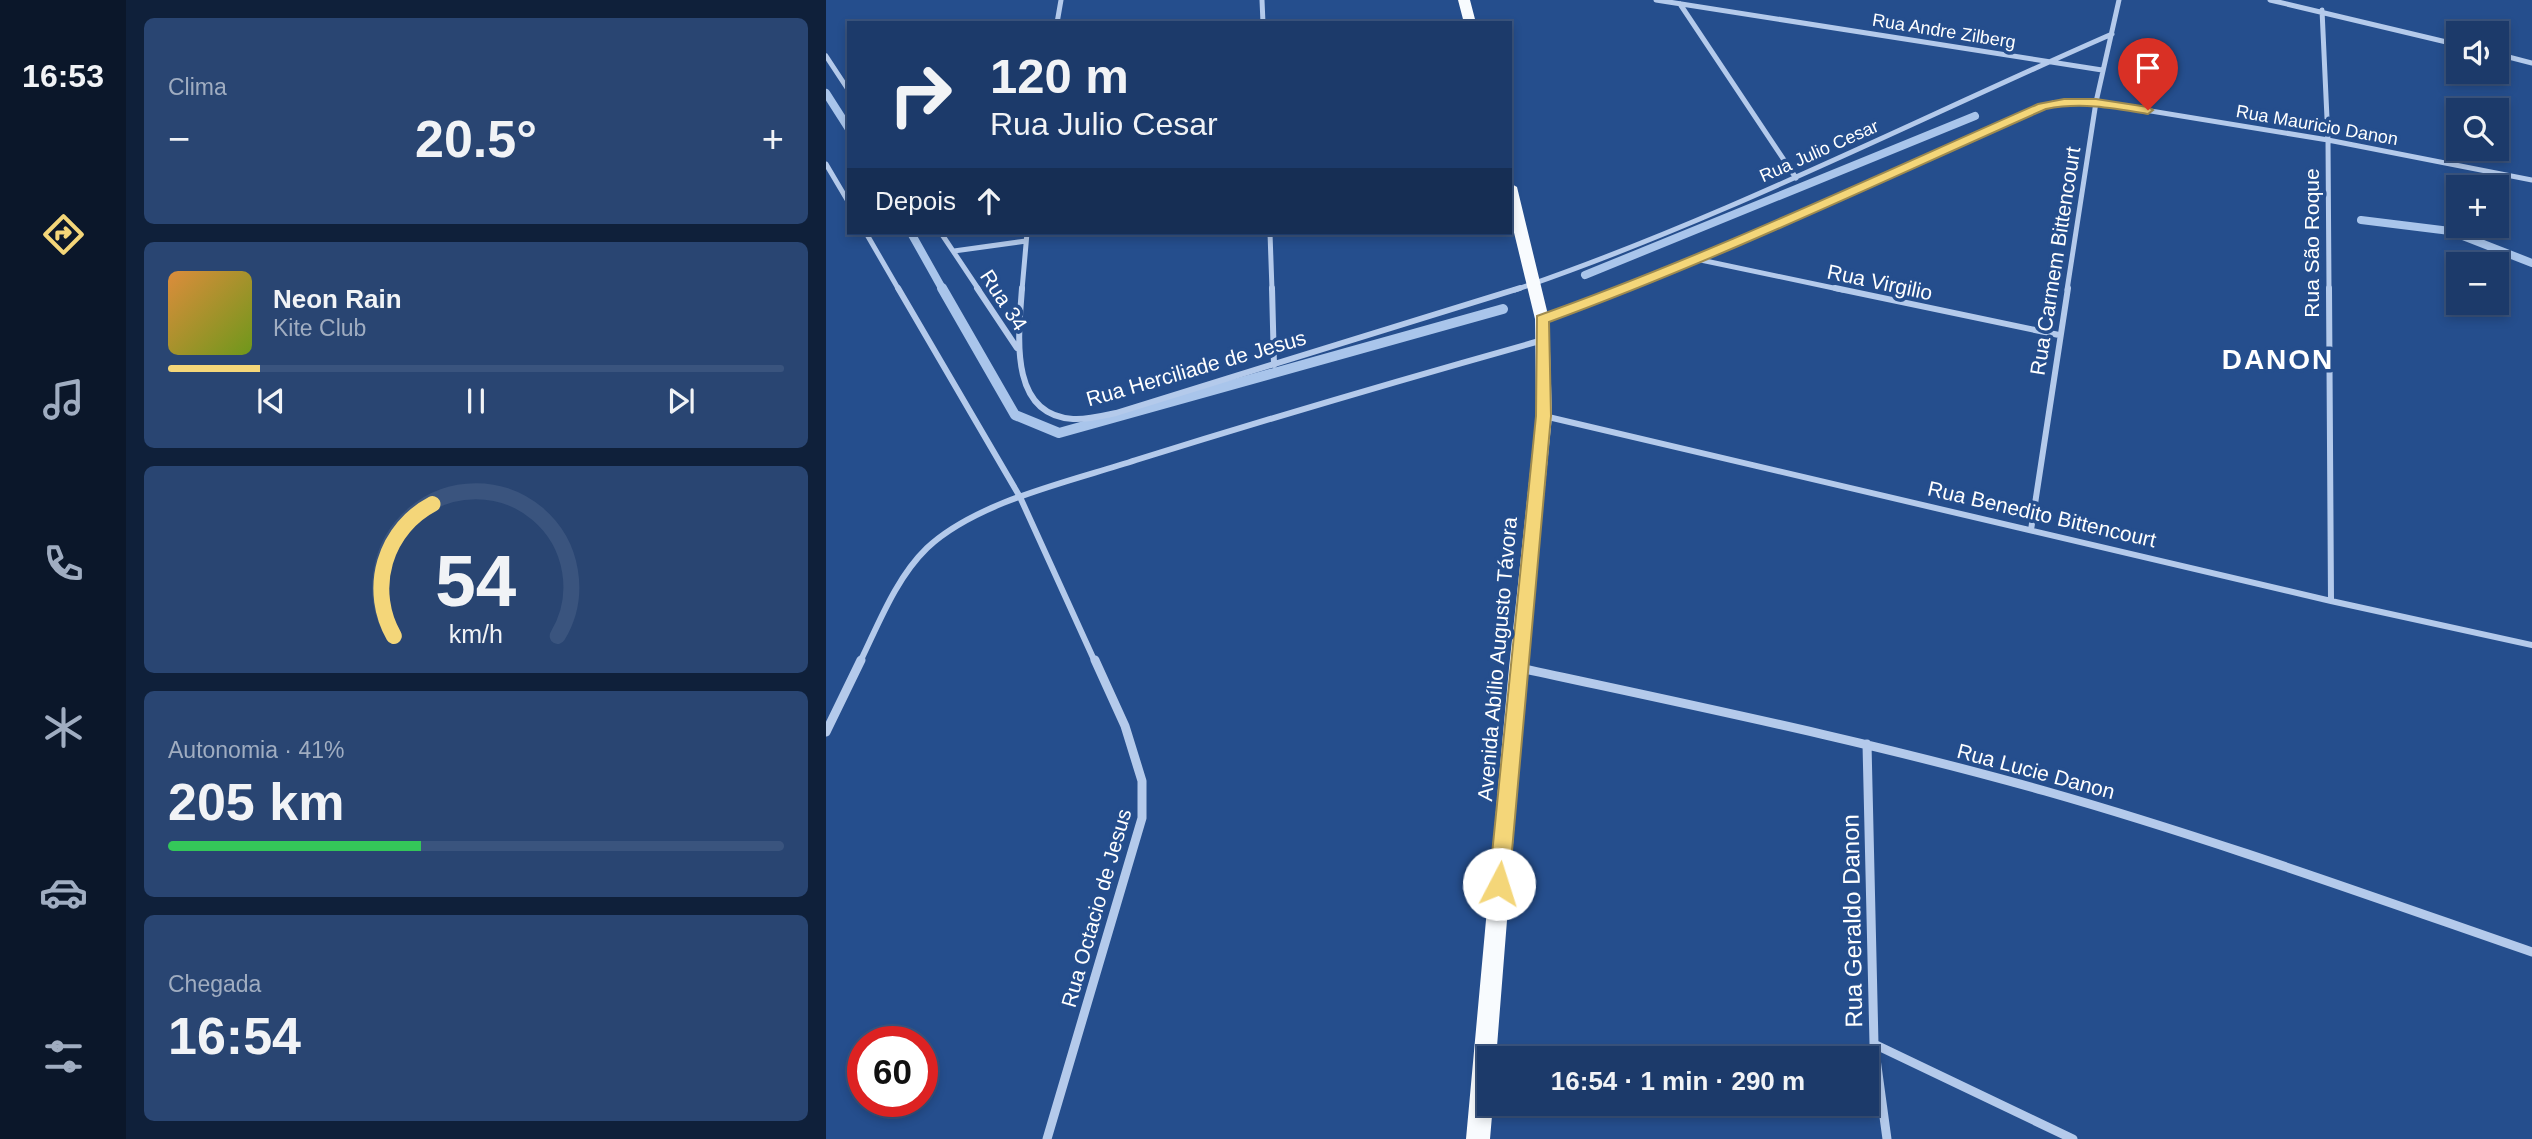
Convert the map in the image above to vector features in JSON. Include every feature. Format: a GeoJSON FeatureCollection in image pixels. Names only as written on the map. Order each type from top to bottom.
{"type":"FeatureCollection","features":[{"type":"Feature","properties":{"kind":"main road"},"geometry":{"type":"LineString","coordinates":[[1464,0],[1469,21]]}},
{"type":"Feature","properties":{"kind":"main road","name":"Avenida Abílio Augusto Távora"},"geometry":{"type":"LineString","coordinates":[[1478,1139],[1518,668],[1544,416],[1544,340],[1538,299],[1512,195]]}},
{"type":"Feature","properties":{"kind":"street"},"geometry":{"type":"LineString","coordinates":[[1057,21],[1060,0]]}},
{"type":"Feature","properties":{"kind":"street"},"geometry":{"type":"LineString","coordinates":[[1262,0],[1263,21]]}},
{"type":"Feature","properties":{"kind":"street","name":"Rua Andre Zilberg"},"geometry":{"type":"LineString","coordinates":[[1656,0],[2102,70]]}},
{"type":"Feature","properties":{"kind":"street","name":"Rua Carmem Bittencourt"},"geometry":{"type":"LineString","coordinates":[[2031,530],[2096,102],[2119,0]]}},
{"type":"Feature","properties":{"kind":"street"},"geometry":{"type":"LineString","coordinates":[[2270,0],[2446,41]]}},
{"type":"Feature","properties":{"kind":"street"},"geometry":{"type":"LineString","coordinates":[[1680,4],[1796,177]]}},
{"type":"Feature","properties":{"kind":"street","name":"Rua São Roque"},"geometry":{"type":"LineString","coordinates":[[2322,10],[2328,140],[2331,601]]}},
{"type":"Feature","properties":{"kind":"street","name":"Rua Julio Cesar"},"geometry":{"type":"LineString","coordinates":[[1538,299],[1609,257],[1796,177],[2112,34]]}},
{"type":"Feature","properties":{"kind":"street"},"geometry":{"type":"LineString","coordinates":[[826,56],[847,88]]}},
{"type":"Feature","properties":{"kind":"street"},"geometry":{"type":"LineString","coordinates":[[2509,57],[2532,63]]}},
{"type":"Feature","properties":{"kind":"street"},"geometry":{"type":"LineString","coordinates":[[1538,299],[1613,294],[2042,107],[2064,102],[2096,102]]}},
{"type":"Feature","properties":{"kind":"street","name":"Rua Mauricio Danon"},"geometry":{"type":"LineString","coordinates":[[2096,102],[2328,140],[2532,180]]}},
{"type":"Feature","properties":{"kind":"street"},"geometry":{"type":"LineString","coordinates":[[826,164],[847,200]]}},
{"type":"Feature","properties":{"kind":"street","name":"Rua Octacio de Jesus"},"geometry":{"type":"LineString","coordinates":[[867,235],[1020,497],[1125,726],[1142,781],[1142,818],[1047,1139]]}},
{"type":"Feature","properties":{"kind":"street","name":"Rua 34"},"geometry":{"type":"LineString","coordinates":[[943,235],[1017,349]]}},
{"type":"Feature","properties":{"kind":"street","name":"Rua Herciliade de Jesus"},"geometry":{"type":"LineString","coordinates":[[1027,235],[1017,349],[1025,384],[1041,406],[1058,416],[1077,419],[1116,413],[1274,365],[1538,299]]}},
{"type":"Feature","properties":{"kind":"street"},"geometry":{"type":"LineString","coordinates":[[1270,235],[1274,365]]}},
{"type":"Feature","properties":{"kind":"street"},"geometry":{"type":"LineString","coordinates":[[954,251],[1026,241]]}},
{"type":"Feature","properties":{"kind":"street","name":"Rua Virgilio"},"geometry":{"type":"LineString","coordinates":[[1695,259],[2059,335]]}},
{"type":"Feature","properties":{"kind":"street"},"geometry":{"type":"LineString","coordinates":[[826,732],[895,591],[911,565],[938,537],[955,527],[1020,497],[1302,408],[1544,340]]}},
{"type":"Feature","properties":{"kind":"street","name":"Rua Benedito Bittencourt"},"geometry":{"type":"LineString","coordinates":[[1544,416],[2331,601],[2532,645]]}},
{"type":"Feature","properties":{"kind":"street","name":"Rua Lucie Danon"},"geometry":{"type":"LineString","coordinates":[[1518,668],[1867,744],[2129,816],[2532,952]]}},
{"type":"Feature","properties":{"kind":"street","name":"Rua Geraldo Danon"},"geometry":{"type":"LineString","coordinates":[[1867,744],[1874,1044],[1887,1139]]}},
{"type":"Feature","properties":{"kind":"street"},"geometry":{"type":"LineString","coordinates":[[1874,1044],[2073,1139]]}},
{"type":"Feature","properties":{"kind":"waterway"},"geometry":{"type":"LineString","coordinates":[[826,93],[847,126]]}},
{"type":"Feature","properties":{"kind":"waterway"},"geometry":{"type":"LineString","coordinates":[[1585,275],[1975,116]]}},
{"type":"Feature","properties":{"kind":"waterway"},"geometry":{"type":"LineString","coordinates":[[2361,220],[2450,231],[2532,263]]}},
{"type":"Feature","properties":{"kind":"waterway"},"geometry":{"type":"LineString","coordinates":[[912,235],[943,290]]}},
{"type":"Feature","properties":{"kind":"waterway"},"geometry":{"type":"LineString","coordinates":[[942,288],[1015,415],[1059,433],[1503,309]]}},
{"type":"Feature","properties":{"kind":"district","name":"DANON"},"geometry":{"type":"Point","coordinates":[2278,359]}},
{"type":"Feature","properties":{"kind":"route"},"geometry":{"type":"LineString","coordinates":[[1499,884],[1544,416],[1542,319],[1613,294],[2053,103],[2096,102],[2148,110]]}}]}
